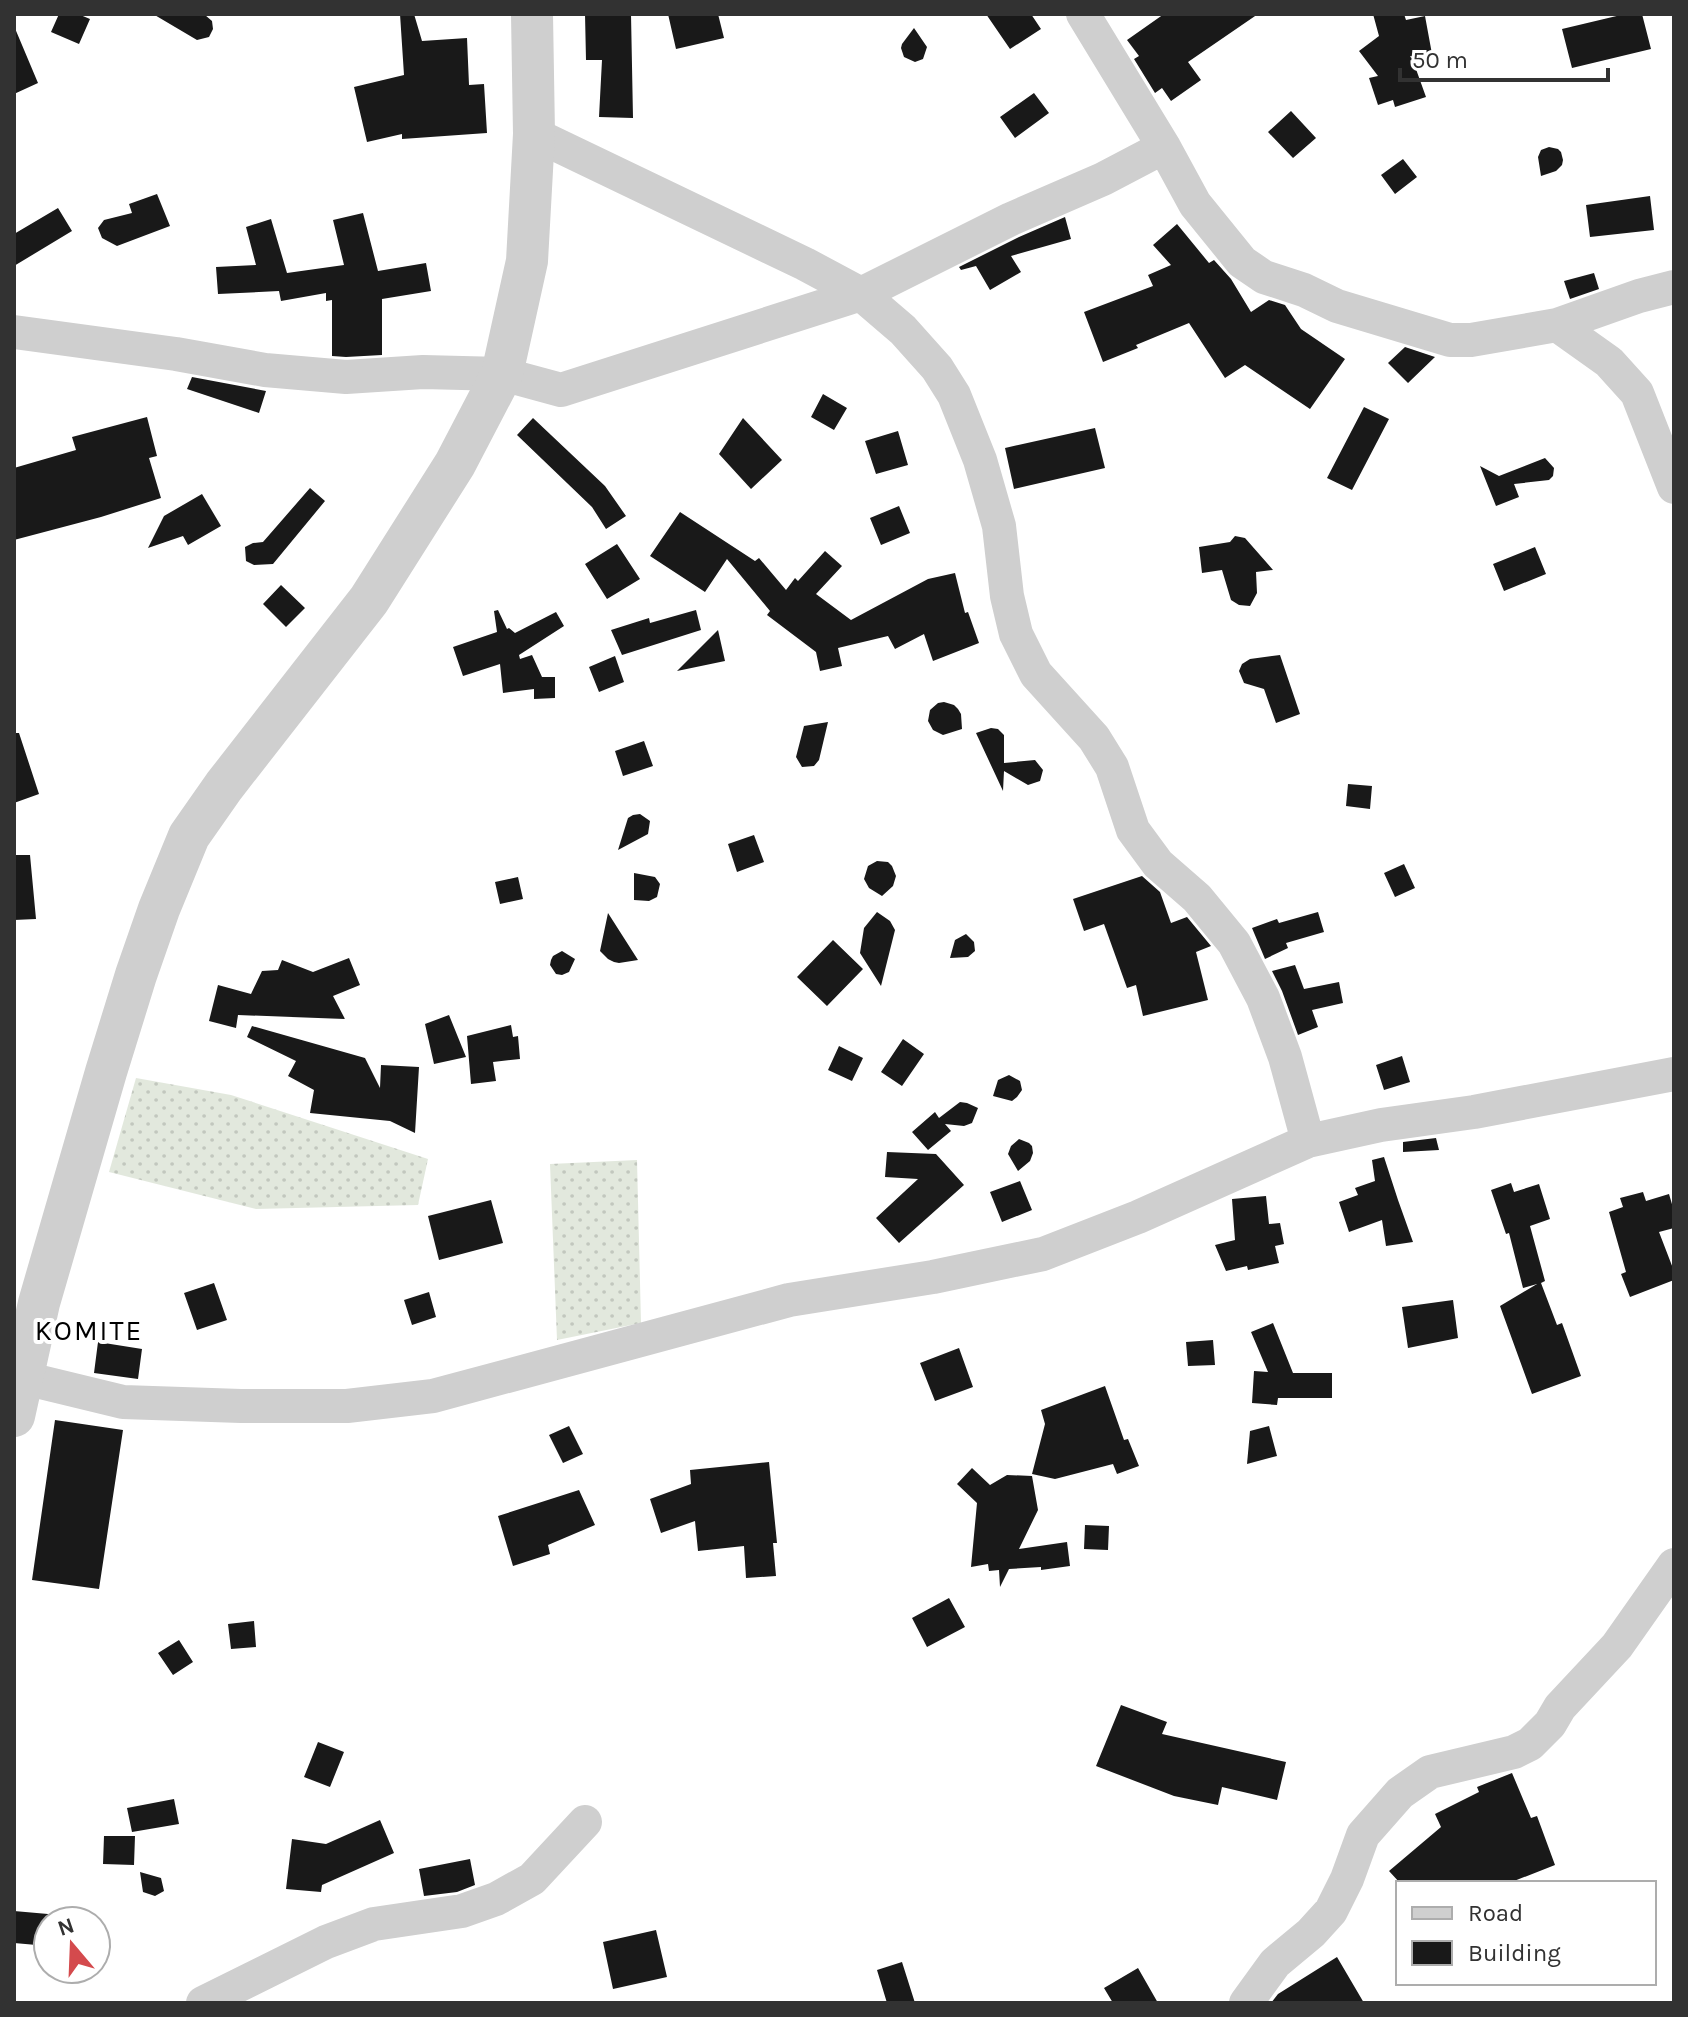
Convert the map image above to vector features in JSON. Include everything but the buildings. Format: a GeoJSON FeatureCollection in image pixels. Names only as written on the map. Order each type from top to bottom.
{"type":"FeatureCollection","features":[{"type":"Feature","properties":{"kind":"street"},"geometry":{"type":"LineString","coordinates":[[532,14],[534,134],[527,261],[502,374],[455,464],[369,600],[224,786],[189,836],[159,909],[27,1300],[19,1397],[241,1406],[347,1406],[433,1396],[789,1300],[933,1277],[1043,1254],[1138,1217],[1308,1141],[1381,1125],[1474,1112],[1674,1074]]}},
{"type":"Feature","properties":{"kind":"street"},"geometry":{"type":"LineString","coordinates":[[1083,14],[1195,204],[1242,262],[1264,277],[1304,290],[1337,306],[1450,340],[1471,340],[1557,325],[1674,287]]}},
{"type":"Feature","properties":{"kind":"street"},"geometry":{"type":"LineString","coordinates":[[534,134],[861,294],[903,330],[937,368],[954,395],[980,460],[999,526],[1007,596],[1016,634],[1036,674],[1094,738],[1112,767],[1133,830],[1158,864],[1197,898],[1234,943],[1263,998],[1285,1057],[1308,1141]]}},
{"type":"Feature","properties":{"kind":"street"},"geometry":{"type":"LineString","coordinates":[[14,332],[176,354],[265,370],[346,377],[423,372],[502,374],[561,390],[861,294],[1164,147]]}},
{"type":"Feature","properties":{"kind":"street"},"geometry":{"type":"LineString","coordinates":[[1557,325],[1609,362],[1637,393],[1674,487]]}},
{"type":"Feature","properties":{"kind":"street"},"geometry":{"type":"LineString","coordinates":[[1246,2003],[1275,1963],[1331,1911],[1363,1835],[1400,1793],[1430,1772],[1514,1752],[1530,1744],[1617,1646],[1674,1565]]}},
{"type":"Feature","properties":{"kind":"street"},"geometry":{"type":"LineString","coordinates":[[203,2003],[326,1942],[374,1924],[462,1911],[496,1899],[532,1879],[585,1822]]}},
{"type":"Feature","properties":{"kind":"shaded area"},"geometry":{"type":"Polygon","coordinates":[[[136,1078],[231,1095],[428,1159],[418,1205],[256,1209],[109,1172],[136,1078]]]}},
{"type":"Feature","properties":{"kind":"shaded area"},"geometry":{"type":"Polygon","coordinates":[[[637,1160],[641,1323],[557,1340],[550,1164],[637,1160]]]}},
{"type":"Feature","properties":{"kind":"district","name":"KOMITE"},"geometry":{"type":"Point","coordinates":[89,1330]}}]}
